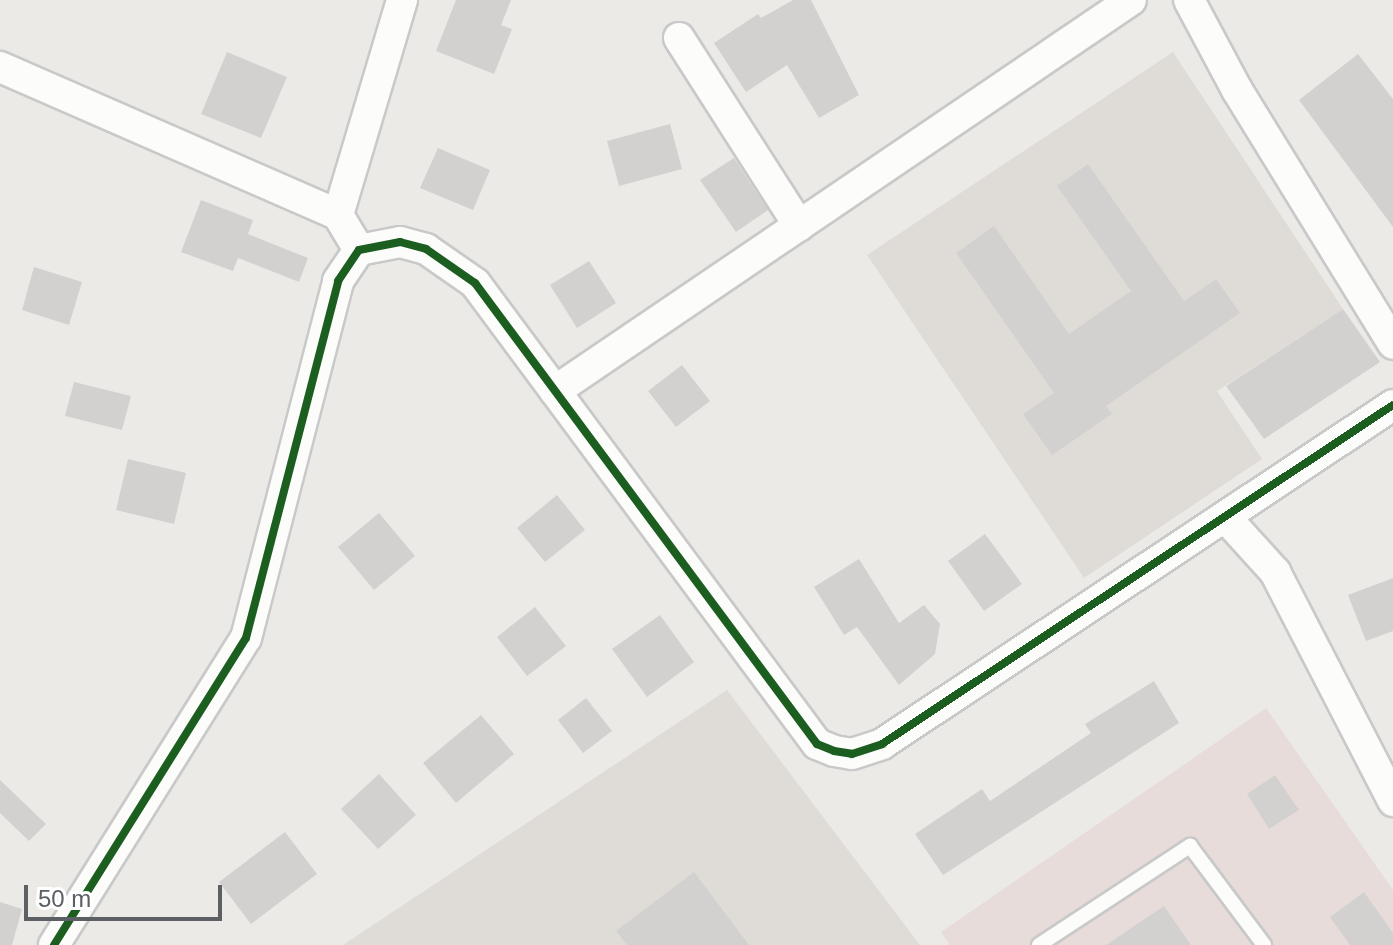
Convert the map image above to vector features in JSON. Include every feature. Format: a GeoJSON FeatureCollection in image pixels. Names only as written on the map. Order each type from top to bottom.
{"type":"FeatureCollection","features":[{"type":"Feature","properties":{"kind":"street"},"geometry":{"type":"LineString","coordinates":[[338,215],[402,0]]}},
{"type":"Feature","properties":{"kind":"street"},"geometry":{"type":"LineString","coordinates":[[555,391],[1131,0]]}},
{"type":"Feature","properties":{"kind":"street"},"geometry":{"type":"LineString","coordinates":[[1189,0],[1237,90],[1393,344]]}},
{"type":"Feature","properties":{"kind":"street"},"geometry":{"type":"LineString","coordinates":[[679,38],[799,226]]}},
{"type":"Feature","properties":{"kind":"street"},"geometry":{"type":"LineString","coordinates":[[0,67],[338,215],[359,250]]}},
{"type":"Feature","properties":{"kind":"street"},"geometry":{"type":"LineString","coordinates":[[54,945],[246,638],[338,281],[359,250],[400,242],[452,265],[475,283],[817,744],[852,754],[882,744],[1227,519],[1393,405]]}},
{"type":"Feature","properties":{"kind":"street"},"geometry":{"type":"LineString","coordinates":[[1227,519],[1275,572],[1393,801]]}},
{"type":"Feature","properties":{"kind":"lane"},"geometry":{"type":"LineString","coordinates":[[1039,945],[1190,846],[1264,945]]}},
{"type":"Feature","properties":{"kind":"shaded area"},"geometry":{"type":"Polygon","coordinates":[[[1173,52],[1343,309],[1217,391],[1262,459],[1084,578],[867,255],[1173,52]]]}},
{"type":"Feature","properties":{"kind":"shaded area"},"geometry":{"type":"Polygon","coordinates":[[[727,690],[920,945],[343,945],[727,690]]]}},
{"type":"Feature","properties":{"kind":"shaded area"},"geometry":{"type":"Polygon","coordinates":[[[1266,708],[1393,890],[1393,945],[950,945],[941,932],[1266,708]]]}},
{"type":"Feature","properties":{"kind":"building"},"geometry":{"type":"Polygon","coordinates":[[[456,0],[511,0],[501,25],[512,29],[494,74],[436,51],[456,0]]]}},
{"type":"Feature","properties":{"kind":"building"},"geometry":{"type":"Polygon","coordinates":[[[793,0],[811,0],[859,95],[819,118],[787,65],[746,92],[714,43],[758,14],[761,18],[793,0]]]}},
{"type":"Feature","properties":{"kind":"building"},"geometry":{"type":"Polygon","coordinates":[[[227,52],[287,77],[261,138],[201,114],[227,52]]]}},
{"type":"Feature","properties":{"kind":"building"},"geometry":{"type":"Polygon","coordinates":[[[1358,54],[1393,99],[1393,227],[1299,100],[1358,54]]]}},
{"type":"Feature","properties":{"kind":"building"},"geometry":{"type":"Polygon","coordinates":[[[670,124],[682,169],[619,186],[607,141],[670,124]]]}},
{"type":"Feature","properties":{"kind":"building"},"geometry":{"type":"Polygon","coordinates":[[[438,148],[490,170],[473,210],[420,188],[438,148]]]}},
{"type":"Feature","properties":{"kind":"building"},"geometry":{"type":"Polygon","coordinates":[[[734,158],[768,210],[736,232],[700,180],[734,158]]]}},
{"type":"Feature","properties":{"kind":"building"},"geometry":{"type":"Polygon","coordinates":[[[1088,164],[1184,301],[1216,279],[1240,313],[1106,406],[1112,414],[1052,455],[1023,414],[1054,393],[956,253],[994,226],[1069,334],[1131,291],[1057,186],[1088,164]]]}},
{"type":"Feature","properties":{"kind":"building"},"geometry":{"type":"Polygon","coordinates":[[[201,200],[253,220],[248,234],[308,258],[299,282],[238,258],[233,271],[181,252],[201,200]]]}},
{"type":"Feature","properties":{"kind":"building"},"geometry":{"type":"Polygon","coordinates":[[[589,261],[616,303],[577,328],[550,285],[589,261]]]}},
{"type":"Feature","properties":{"kind":"building"},"geometry":{"type":"Polygon","coordinates":[[[34,267],[82,282],[69,325],[22,310],[34,267]]]}},
{"type":"Feature","properties":{"kind":"building"},"geometry":{"type":"Polygon","coordinates":[[[1343,309],[1380,362],[1264,439],[1226,386],[1343,309]]]}},
{"type":"Feature","properties":{"kind":"building"},"geometry":{"type":"Polygon","coordinates":[[[682,365],[710,401],[676,427],[648,391],[682,365]]]}},
{"type":"Feature","properties":{"kind":"building"},"geometry":{"type":"Polygon","coordinates":[[[74,382],[131,396],[122,430],[65,416],[74,382]]]}},
{"type":"Feature","properties":{"kind":"building"},"geometry":{"type":"Polygon","coordinates":[[[128,459],[186,473],[174,524],[116,510],[128,459]]]}},
{"type":"Feature","properties":{"kind":"building"},"geometry":{"type":"Polygon","coordinates":[[[557,495],[585,530],[545,562],[517,528],[557,495]]]}},
{"type":"Feature","properties":{"kind":"building"},"geometry":{"type":"Polygon","coordinates":[[[379,513],[415,556],[374,590],[338,547],[379,513]]]}},
{"type":"Feature","properties":{"kind":"building"},"geometry":{"type":"Polygon","coordinates":[[[985,534],[1022,584],[984,611],[948,561],[985,534]]]}},
{"type":"Feature","properties":{"kind":"building"},"geometry":{"type":"Polygon","coordinates":[[[859,559],[899,623],[924,605],[940,624],[935,654],[899,685],[857,627],[844,635],[814,587],[859,559]]]}},
{"type":"Feature","properties":{"kind":"building"},"geometry":{"type":"Polygon","coordinates":[[[1393,578],[1393,631],[1366,641],[1348,595],[1393,578]]]}},
{"type":"Feature","properties":{"kind":"building"},"geometry":{"type":"Polygon","coordinates":[[[535,607],[566,646],[527,676],[497,637],[535,607]]]}},
{"type":"Feature","properties":{"kind":"building"},"geometry":{"type":"Polygon","coordinates":[[[660,615],[694,662],[647,697],[612,649],[660,615]]]}},
{"type":"Feature","properties":{"kind":"building"},"geometry":{"type":"Polygon","coordinates":[[[1154,681],[1179,723],[943,875],[915,834],[982,789],[990,801],[1091,733],[1085,724],[1154,681]]]}},
{"type":"Feature","properties":{"kind":"building"},"geometry":{"type":"Polygon","coordinates":[[[586,698],[612,731],[583,753],[558,720],[586,698]]]}},
{"type":"Feature","properties":{"kind":"building"},"geometry":{"type":"Polygon","coordinates":[[[481,715],[514,754],[456,803],[423,763],[481,715]]]}},
{"type":"Feature","properties":{"kind":"building"},"geometry":{"type":"Polygon","coordinates":[[[379,774],[416,815],[378,849],[341,809],[379,774]]]}},
{"type":"Feature","properties":{"kind":"building"},"geometry":{"type":"Polygon","coordinates":[[[1275,775],[1299,810],[1269,829],[1247,794],[1275,775]]]}},
{"type":"Feature","properties":{"kind":"building"},"geometry":{"type":"Polygon","coordinates":[[[0,780],[46,824],[29,841],[0,813],[0,780]]]}},
{"type":"Feature","properties":{"kind":"building"},"geometry":{"type":"Polygon","coordinates":[[[285,832],[317,874],[251,924],[219,882],[285,832]]]}},
{"type":"Feature","properties":{"kind":"building"},"geometry":{"type":"Polygon","coordinates":[[[694,872],[749,945],[627,945],[616,931],[694,872]]]}},
{"type":"Feature","properties":{"kind":"building"},"geometry":{"type":"Polygon","coordinates":[[[1364,892],[1393,933],[1393,945],[1350,945],[1330,917],[1364,892]]]}},
{"type":"Feature","properties":{"kind":"building"},"geometry":{"type":"Polygon","coordinates":[[[0,902],[22,909],[12,945],[0,945],[0,902]]]}},
{"type":"Feature","properties":{"kind":"building"},"geometry":{"type":"Polygon","coordinates":[[[1164,906],[1191,945],[1106,945],[1164,906]]]}},
{"type":"Feature","properties":{"kind":"cycle path"},"geometry":{"type":"LineString","coordinates":[[54,945],[246,638],[338,281],[359,250],[400,242],[426,249],[475,283],[817,744],[852,754],[882,744],[1393,405]]}}]}
